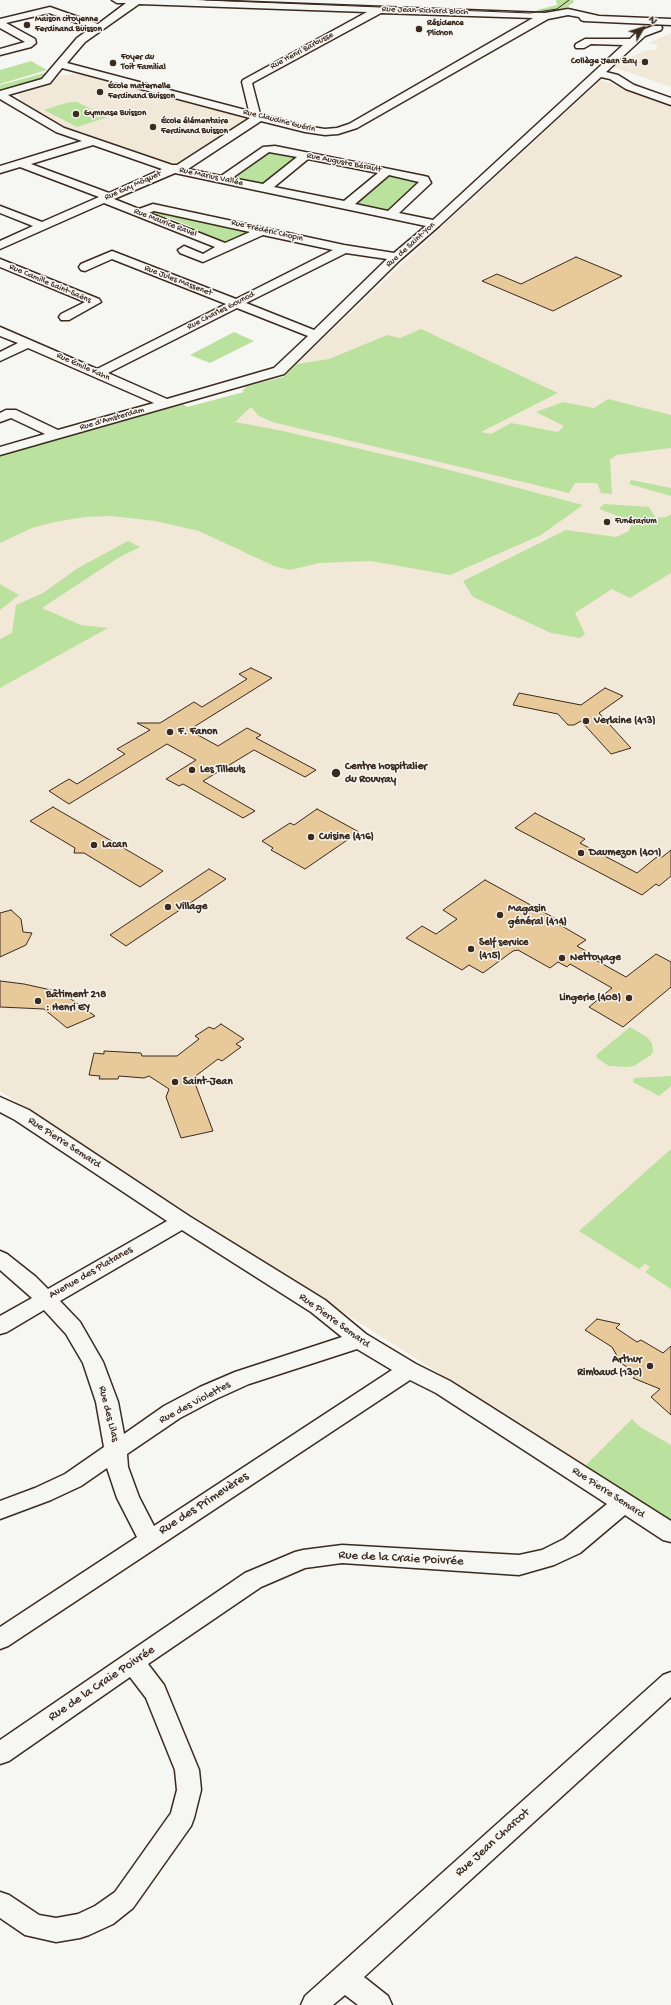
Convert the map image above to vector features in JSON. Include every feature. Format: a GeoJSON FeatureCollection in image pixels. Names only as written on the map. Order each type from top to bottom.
{"type":"FeatureCollection","features":[{"type":"Feature","properties":{"kind":"street","name":"Rue Jean-Richard Bloch"},"geometry":{"type":"LineString","coordinates":[[117,0],[385,4]]}},
{"type":"Feature","properties":{"kind":"street","name":"Rue Jean-Richard Bloch"},"geometry":{"type":"LineString","coordinates":[[281,0],[465,7],[545,16],[572,15],[620,19]]}},
{"type":"Feature","properties":{"kind":"street"},"geometry":{"type":"LineString","coordinates":[[0,95],[46,81],[81,40],[136,1]]}},
{"type":"Feature","properties":{"kind":"street","name":"Rue Henri Barbusse"},"geometry":{"type":"LineString","coordinates":[[255,116],[247,82],[385,4]]}},
{"type":"Feature","properties":{"kind":"street"},"geometry":{"type":"LineString","coordinates":[[0,23],[50,10],[98,27]]}},
{"type":"Feature","properties":{"kind":"street","name":"Rue Claudine Guérin"},"geometry":{"type":"LineString","coordinates":[[61,65],[314,131],[338,131],[353,126],[545,16]]}},
{"type":"Feature","properties":{"kind":"street"},"geometry":{"type":"LineString","coordinates":[[620,19],[671,28]]}},
{"type":"Feature","properties":{"kind":"street"},"geometry":{"type":"LineString","coordinates":[[620,19],[641,29]]}},
{"type":"Feature","properties":{"kind":"street"},"geometry":{"type":"LineString","coordinates":[[655,24],[671,22]]}},
{"type":"Feature","properties":{"kind":"street"},"geometry":{"type":"LineString","coordinates":[[0,23],[31,41],[31,43],[27,45],[0,52]]}},
{"type":"Feature","properties":{"kind":"street","name":"Rue de Saint-Yon"},"geometry":{"type":"LineString","coordinates":[[167,404],[276,373],[396,257],[435,224],[633,42],[641,29],[655,24]]}},
{"type":"Feature","properties":{"kind":"street"},"geometry":{"type":"LineString","coordinates":[[580,46],[589,41],[633,42]]}},
{"type":"Feature","properties":{"kind":"street"},"geometry":{"type":"LineString","coordinates":[[598,73],[614,77],[630,87],[668,101]]}},
{"type":"Feature","properties":{"kind":"street","name":"Rue Marius Vallée"},"geometry":{"type":"LineString","coordinates":[[0,95],[60,130],[175,170],[435,224]]}},
{"type":"Feature","properties":{"kind":"street","name":"Rue Guy Môquet"},"geometry":{"type":"LineString","coordinates":[[0,245],[192,162],[255,116]]}},
{"type":"Feature","properties":{"kind":"street"},"geometry":{"type":"LineString","coordinates":[[0,170],[92,142]]}},
{"type":"Feature","properties":{"kind":"street","name":"Rue Auguste Bérault"},"geometry":{"type":"LineString","coordinates":[[222,180],[267,149],[424,179],[425,183],[390,214]]}},
{"type":"Feature","properties":{"kind":"street"},"geometry":{"type":"LineString","coordinates":[[265,188],[306,156]]}},
{"type":"Feature","properties":{"kind":"street","name":"Rue Maurice Ravel"},"geometry":{"type":"LineString","coordinates":[[21,164],[107,198],[138,213],[225,247]]}},
{"type":"Feature","properties":{"kind":"street"},"geometry":{"type":"LineString","coordinates":[[346,205],[386,172]]}},
{"type":"Feature","properties":{"kind":"street","name":"Rue Frédéric Chopin"},"geometry":{"type":"LineString","coordinates":[[138,213],[153,207],[264,230],[344,249],[396,257]]}},
{"type":"Feature","properties":{"kind":"street"},"geometry":{"type":"LineString","coordinates":[[0,209],[42,226]]}},
{"type":"Feature","properties":{"kind":"street","name":"Rue Maurice Ravel"},"geometry":{"type":"LineString","coordinates":[[184,250],[203,258],[264,230]]}},
{"type":"Feature","properties":{"kind":"street","name":"Rue Charles Gounod"},"geometry":{"type":"LineString","coordinates":[[98,374],[234,303],[344,249]]}},
{"type":"Feature","properties":{"kind":"street","name":"Rue Jules Massenet"},"geometry":{"type":"LineString","coordinates":[[85,267],[112,255],[316,335]]}},
{"type":"Feature","properties":{"kind":"street","name":"Rue Camille Saint-Saëns"},"geometry":{"type":"LineString","coordinates":[[0,263],[95,302],[66,317]]}},
{"type":"Feature","properties":{"kind":"street","name":"Rue Émile Kahn"},"geometry":{"type":"LineString","coordinates":[[0,331],[167,404]]}},
{"type":"Feature","properties":{"kind":"street"},"geometry":{"type":"LineString","coordinates":[[0,357],[28,343]]}},
{"type":"Feature","properties":{"kind":"street","name":"Rue d'Amsterdam"},"geometry":{"type":"LineString","coordinates":[[0,451],[167,404]]}},
{"type":"Feature","properties":{"kind":"street"},"geometry":{"type":"LineString","coordinates":[[0,418],[11,413],[58,435]]}},
{"type":"Feature","properties":{"kind":"street","name":"Rue Pierre Semard"},"geometry":{"type":"LineString","coordinates":[[0,1104],[22,1115],[182,1221],[318,1306],[359,1340],[409,1370],[443,1387],[671,1533]]}},
{"type":"Feature","properties":{"kind":"street","name":"Avenue des Platanes"},"geometry":{"type":"LineString","coordinates":[[0,1326],[182,1221]]}},
{"type":"Feature","properties":{"kind":"street","name":"Rue des Lilas"},"geometry":{"type":"LineString","coordinates":[[0,1259],[46,1299],[73,1328],[93,1362],[107,1402],[116,1450],[117,1467],[128,1498],[150,1539]]}},
{"type":"Feature","properties":{"kind":"street","name":"Rue des Violettes"},"geometry":{"type":"LineString","coordinates":[[0,1510],[43,1494],[73,1480],[172,1412],[208,1393],[242,1378],[293,1360],[359,1340]]}},
{"type":"Feature","properties":{"kind":"street","name":"Rue des Primevères"},"geometry":{"type":"LineString","coordinates":[[0,1639],[409,1370]]}},
{"type":"Feature","properties":{"kind":"street","name":"Rue de la Craie Poivrée"},"geometry":{"type":"LineString","coordinates":[[0,1753],[253,1580],[303,1559],[342,1554],[519,1565],[546,1558],[572,1546],[624,1503]]}},
{"type":"Feature","properties":{"kind":"street"},"geometry":{"type":"LineString","coordinates":[[0,1904],[34,1926],[56,1930],[80,1926],[104,1915],[124,1900],[182,1818],[190,1790],[187,1770],[156,1692],[133,1663]]}},
{"type":"Feature","properties":{"kind":"street","name":"Rue Jean Charcot"},"geometry":{"type":"LineString","coordinates":[[314,2005],[671,1682]]}},
{"type":"Feature","properties":{"kind":"street"},"geometry":{"type":"LineString","coordinates":[[344,1978],[379,2005]]}},
{"type":"Feature","properties":{"kind":"shaded area","name":"Collège Jean Zay"},"geometry":{"type":"Polygon","coordinates":[[[671,33],[671,87],[613,67],[625,56],[631,57],[647,50],[657,50],[657,45],[648,43],[671,33]]]}},
{"type":"Feature","properties":{"kind":"shaded area"},"geometry":{"type":"Polygon","coordinates":[[[80,73],[249,117],[250,119],[180,165],[169,163],[64,127],[22,103],[18,93],[52,83],[59,76],[80,73]]]}},
{"type":"Feature","properties":{"kind":"shaded area","name":"Centre hospitalier du Rouvray"},"geometry":{"type":"Polygon","coordinates":[[[601,80],[671,105],[671,1520],[303,1287],[0,1091],[0,456],[173,407],[235,422],[468,202],[476,200],[478,198],[475,196],[601,80]]]}},
{"type":"Feature","properties":{"kind":"green space"},"geometry":{"type":"Polygon","coordinates":[[[556,0],[573,0],[574,2],[566,8],[536,14],[537,10],[557,5],[556,0]]]}},
{"type":"Feature","properties":{"kind":"green space"},"geometry":{"type":"Polygon","coordinates":[[[31,61],[47,70],[0,84],[0,70],[31,61]]]}},
{"type":"Feature","properties":{"kind":"green space"},"geometry":{"type":"Polygon","coordinates":[[[48,72],[41,80],[2,91],[0,89],[0,85],[48,72]]]}},
{"type":"Feature","properties":{"kind":"green space","name":"Gymnase Buisson"},"geometry":{"type":"Polygon","coordinates":[[[69,102],[77,102],[108,117],[77,127],[44,110],[69,102]]]}},
{"type":"Feature","properties":{"kind":"green space"},"geometry":{"type":"Polygon","coordinates":[[[268,150],[302,156],[265,186],[229,178],[268,150]]]}},
{"type":"Feature","properties":{"kind":"green space"},"geometry":{"type":"Polygon","coordinates":[[[388,173],[421,181],[388,212],[351,204],[388,173]]]}},
{"type":"Feature","properties":{"kind":"green space"},"geometry":{"type":"Polygon","coordinates":[[[158,210],[253,231],[227,243],[223,243],[188,229],[192,227],[167,217],[162,219],[151,214],[151,212],[158,210]]]}},
{"type":"Feature","properties":{"kind":"green space"},"geometry":{"type":"Polygon","coordinates":[[[421,329],[558,393],[481,432],[491,434],[511,423],[558,432],[564,426],[536,412],[563,402],[594,408],[608,399],[671,415],[671,448],[616,455],[610,460],[612,494],[601,493],[597,483],[575,483],[569,493],[272,422],[259,416],[251,407],[235,422],[283,431],[438,467],[583,505],[541,535],[450,575],[371,561],[319,563],[290,570],[274,566],[199,531],[155,521],[111,516],[85,517],[54,522],[32,528],[0,543],[0,456],[183,404],[187,407],[244,392],[242,390],[246,388],[244,387],[283,377],[297,364],[329,359],[387,335],[400,338],[421,329]]]}},
{"type":"Feature","properties":{"kind":"green space"},"geometry":{"type":"Polygon","coordinates":[[[234,332],[254,341],[210,363],[190,355],[234,332]]]}},
{"type":"Feature","properties":{"kind":"green space"},"geometry":{"type":"Polygon","coordinates":[[[631,480],[671,488],[671,496],[629,484],[631,480]]]}},
{"type":"Feature","properties":{"kind":"green space"},"geometry":{"type":"Polygon","coordinates":[[[604,504],[649,507],[656,518],[666,517],[671,514],[671,573],[630,598],[612,589],[575,613],[585,634],[580,638],[551,633],[473,597],[463,581],[566,530],[616,537],[629,531],[632,521],[599,509],[604,504]]]}},
{"type":"Feature","properties":{"kind":"green space"},"geometry":{"type":"Polygon","coordinates":[[[128,541],[140,547],[118,558],[42,608],[81,625],[108,628],[0,688],[0,639],[12,633],[16,605],[43,593],[78,568],[128,541]]]}},
{"type":"Feature","properties":{"kind":"green space"},"geometry":{"type":"Polygon","coordinates":[[[0,584],[19,595],[0,610],[0,584]]]}},
{"type":"Feature","properties":{"kind":"green space"},"geometry":{"type":"Polygon","coordinates":[[[630,1027],[647,1037],[652,1043],[653,1051],[651,1055],[634,1066],[628,1067],[609,1066],[597,1058],[596,1055],[630,1027]]]}},
{"type":"Feature","properties":{"kind":"green space"},"geometry":{"type":"Polygon","coordinates":[[[671,1076],[671,1086],[659,1096],[633,1082],[634,1078],[671,1076]]]}},
{"type":"Feature","properties":{"kind":"green space"},"geometry":{"type":"Polygon","coordinates":[[[671,1149],[671,1289],[645,1272],[650,1267],[645,1264],[639,1269],[579,1231],[671,1149]]]}},
{"type":"Feature","properties":{"kind":"green space"},"geometry":{"type":"Polygon","coordinates":[[[632,1419],[640,1427],[671,1445],[671,1520],[585,1466],[632,1419]]]}},
{"type":"Feature","properties":{"kind":"building"},"geometry":{"type":"Polygon","coordinates":[[[576,257],[622,276],[553,311],[482,281],[497,274],[521,284],[576,257]]]}},
{"type":"Feature","properties":{"kind":"building"},"geometry":{"type":"Polygon","coordinates":[[[251,668],[272,678],[189,730],[218,746],[247,728],[261,735],[256,738],[316,770],[305,777],[254,750],[203,781],[255,811],[243,818],[183,784],[179,786],[166,779],[196,760],[167,744],[69,804],[49,791],[69,779],[77,784],[125,754],[117,749],[150,730],[137,723],[160,723],[194,702],[202,707],[247,679],[239,674],[251,668]]]}},
{"type":"Feature","properties":{"kind":"building","name":"Verlaine (413)"},"geometry":{"type":"Polygon","coordinates":[[[605,688],[623,696],[599,713],[631,748],[611,754],[581,721],[574,725],[568,725],[558,714],[513,705],[519,693],[581,705],[605,688]]]}},
{"type":"Feature","properties":{"kind":"building","name":"Lacan"},"geometry":{"type":"Polygon","coordinates":[[[53,807],[163,871],[140,887],[84,853],[74,853],[75,848],[30,821],[53,807]]]}},
{"type":"Feature","properties":{"kind":"building","name":"Cuisine (416)"},"geometry":{"type":"Polygon","coordinates":[[[317,809],[359,832],[305,869],[271,850],[273,848],[262,841],[290,823],[294,825],[317,809]]]}},
{"type":"Feature","properties":{"kind":"building","name":"Daumezon (401)"},"geometry":{"type":"Polygon","coordinates":[[[535,813],[585,839],[580,843],[637,873],[658,856],[661,858],[671,850],[671,876],[659,886],[656,884],[642,895],[515,828],[535,813]]]}},
{"type":"Feature","properties":{"kind":"building","name":"Village"},"geometry":{"type":"Polygon","coordinates":[[[209,869],[226,879],[126,946],[110,935],[209,869]]]}},
{"type":"Feature","properties":{"kind":"building"},"geometry":{"type":"Polygon","coordinates":[[[485,880],[558,920],[555,922],[586,940],[577,946],[586,951],[583,953],[626,977],[656,954],[671,962],[671,987],[623,1027],[589,1007],[612,988],[570,964],[567,967],[558,962],[550,968],[518,950],[513,951],[483,973],[469,965],[462,970],[406,938],[422,926],[436,934],[457,919],[443,910],[485,880]]]}},
{"type":"Feature","properties":{"kind":"building"},"geometry":{"type":"Polygon","coordinates":[[[11,910],[21,919],[23,932],[32,933],[26,945],[0,957],[0,913],[11,910]]]}},
{"type":"Feature","properties":{"kind":"building","name":"Bâtiment 218 : Henri EY"},"geometry":{"type":"Polygon","coordinates":[[[0,981],[24,984],[51,990],[68,997],[95,1016],[67,1028],[44,1009],[0,1007],[0,981]]]}},
{"type":"Feature","properties":{"kind":"building","name":"Saint-Jean"},"geometry":{"type":"Polygon","coordinates":[[[221,1024],[244,1039],[236,1044],[241,1047],[222,1061],[218,1059],[193,1078],[213,1131],[181,1138],[166,1097],[169,1089],[149,1076],[144,1078],[119,1076],[118,1079],[99,1079],[100,1076],[89,1075],[94,1053],[104,1054],[104,1051],[141,1053],[142,1056],[177,1056],[199,1039],[195,1036],[209,1027],[214,1029],[221,1024]]]}},
{"type":"Feature","properties":{"kind":"building","name":"Arthur Rimbaud (130)"},"geometry":{"type":"Polygon","coordinates":[[[597,1319],[620,1324],[616,1328],[637,1342],[641,1340],[663,1353],[671,1346],[671,1415],[651,1397],[660,1389],[633,1378],[637,1374],[621,1363],[612,1347],[585,1330],[597,1319]]]}},
{"type":"Feature","properties":{"kind":"tram line"},"geometry":{"type":"LineString","coordinates":[[205,0],[530,13],[557,9],[569,0]]}},
{"type":"Feature","properties":{"kind":"place","name":"Maison citoyenne Ferdinand Buisson"},"geometry":{"type":"Point","coordinates":[27,25]}},
{"type":"Feature","properties":{"kind":"place","name":"Résidence Plichon"},"geometry":{"type":"Point","coordinates":[419,29]}},
{"type":"Feature","properties":{"kind":"place","name":"Collège Jean Zay"},"geometry":{"type":"Point","coordinates":[645,62]}},
{"type":"Feature","properties":{"kind":"place","name":"Foyer du Toit Familial"},"geometry":{"type":"Point","coordinates":[113,63]}},
{"type":"Feature","properties":{"kind":"place","name":"École maternelle Ferdinand Buisson"},"geometry":{"type":"Point","coordinates":[100,92]}},
{"type":"Feature","properties":{"kind":"place","name":"Gymnase Buisson"},"geometry":{"type":"Point","coordinates":[76,114]}},
{"type":"Feature","properties":{"kind":"place","name":"École élémentaire Ferdinand Buisson"},"geometry":{"type":"Point","coordinates":[153,127]}},
{"type":"Feature","properties":{"kind":"place","name":"Funérarium"},"geometry":{"type":"Point","coordinates":[607,522]}},
{"type":"Feature","properties":{"kind":"place","name":"Verlaine (413)"},"geometry":{"type":"Point","coordinates":[586,721]}},
{"type":"Feature","properties":{"kind":"place","name":"F. Fanon"},"geometry":{"type":"Point","coordinates":[170,732]}},
{"type":"Feature","properties":{"kind":"place","name":"Les Tilleuls"},"geometry":{"type":"Point","coordinates":[192,770]}},
{"type":"Feature","properties":{"kind":"place","name":"Centre hospitalier du Rouvray"},"geometry":{"type":"Point","coordinates":[336,773]}},
{"type":"Feature","properties":{"kind":"place","name":"Cuisine (416)"},"geometry":{"type":"Point","coordinates":[311,837]}},
{"type":"Feature","properties":{"kind":"place","name":"Lacan"},"geometry":{"type":"Point","coordinates":[94,845]}},
{"type":"Feature","properties":{"kind":"place","name":"Daumezon (401)"},"geometry":{"type":"Point","coordinates":[581,853]}},
{"type":"Feature","properties":{"kind":"place","name":"Village"},"geometry":{"type":"Point","coordinates":[168,907]}},
{"type":"Feature","properties":{"kind":"place","name":"Magasin général (414)"},"geometry":{"type":"Point","coordinates":[500,915]}},
{"type":"Feature","properties":{"kind":"place","name":"Self service (415)"},"geometry":{"type":"Point","coordinates":[471,949]}},
{"type":"Feature","properties":{"kind":"place","name":"Nettoyage"},"geometry":{"type":"Point","coordinates":[562,958]}},
{"type":"Feature","properties":{"kind":"place","name":"Lingerie (408)"},"geometry":{"type":"Point","coordinates":[629,998]}},
{"type":"Feature","properties":{"kind":"place","name":"Bâtiment 218 : Henri EY"},"geometry":{"type":"Point","coordinates":[38,1001]}},
{"type":"Feature","properties":{"kind":"place","name":"Saint-Jean"},"geometry":{"type":"Point","coordinates":[175,1082]}},
{"type":"Feature","properties":{"kind":"place","name":"Arthur Rimbaud (130)"},"geometry":{"type":"Point","coordinates":[650,1366]}}]}
